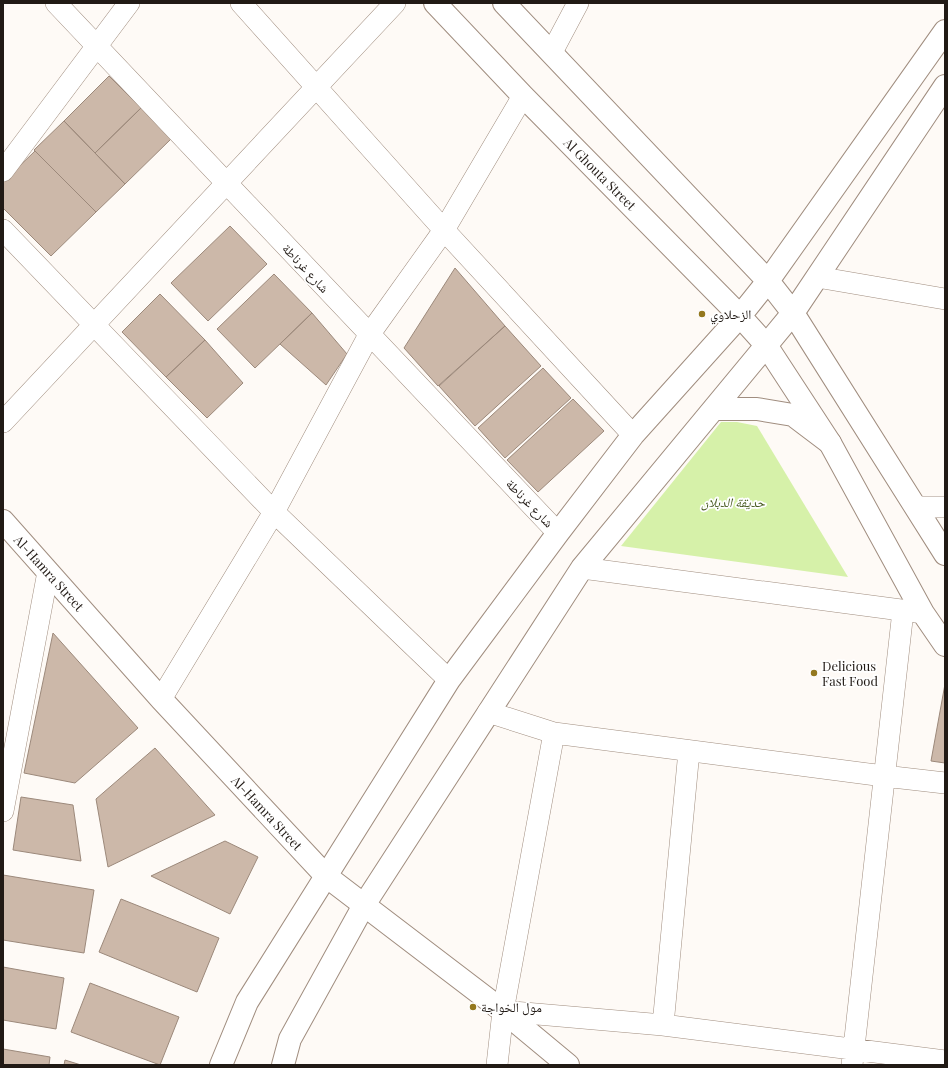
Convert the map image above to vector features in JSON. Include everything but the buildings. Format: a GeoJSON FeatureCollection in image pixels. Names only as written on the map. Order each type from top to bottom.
{"type":"FeatureCollection","features":[{"type":"Feature","properties":{"kind":"main road","name":"Al Ghouta Street"},"geometry":{"type":"LineString","coordinates":[[435,3],[523,96],[740,316],[766,346],[830,443],[913,612],[945,645]]}},
{"type":"Feature","properties":{"kind":"main road"},"geometry":{"type":"LineString","coordinates":[[504,3],[768,281],[794,313],[945,554]]}},
{"type":"Feature","properties":{"kind":"main road"},"geometry":{"type":"LineString","coordinates":[[221,1065],[247,1002],[449,680],[558,533],[634,434],[740,316],[768,281],[945,31]]}},
{"type":"Feature","properties":{"kind":"main road"},"geometry":{"type":"LineString","coordinates":[[283,1065],[290,1039],[364,905],[582,568],[794,313],[945,86]]}},
{"type":"Feature","properties":{"kind":"main road"},"geometry":{"type":"LineString","coordinates":[[714,409],[757,409],[793,415],[830,443]]}},
{"type":"Feature","properties":{"kind":"main road","name":"Al-Hamra Street"},"geometry":{"type":"LineString","coordinates":[[3,521],[161,698],[326,876],[503,1011],[568,1065]]}},
{"type":"Feature","properties":{"kind":"street","name":"شارع غرناطة"},"geometry":{"type":"LineString","coordinates":[[56,3],[558,533]]}},
{"type":"Feature","properties":{"kind":"street"},"geometry":{"type":"LineString","coordinates":[[3,171],[129,3]]}},
{"type":"Feature","properties":{"kind":"street"},"geometry":{"type":"LineString","coordinates":[[241,3],[444,230],[634,434]]}},
{"type":"Feature","properties":{"kind":"street"},"geometry":{"type":"LineString","coordinates":[[3,422],[395,3]]}},
{"type":"Feature","properties":{"kind":"street"},"geometry":{"type":"LineString","coordinates":[[552,52],[578,3]]}},
{"type":"Feature","properties":{"kind":"street"},"geometry":{"type":"LineString","coordinates":[[161,698],[274,512],[369,335],[444,230],[523,96]]}},
{"type":"Feature","properties":{"kind":"street"},"geometry":{"type":"LineString","coordinates":[[3,230],[274,512],[449,680]]}},
{"type":"Feature","properties":{"kind":"street"},"geometry":{"type":"LineString","coordinates":[[817,277],[945,299]]}},
{"type":"Feature","properties":{"kind":"street"},"geometry":{"type":"LineString","coordinates":[[916,507],[945,507]]}},
{"type":"Feature","properties":{"kind":"street"},"geometry":{"type":"LineString","coordinates":[[582,568],[913,612],[884,776],[853,1056]]}},
{"type":"Feature","properties":{"kind":"street"},"geometry":{"type":"LineString","coordinates":[[3,811],[48,572]]}},
{"type":"Feature","properties":{"kind":"street"},"geometry":{"type":"LineString","coordinates":[[488,712],[554,733],[945,783]]}},
{"type":"Feature","properties":{"kind":"street"},"geometry":{"type":"LineString","coordinates":[[497,1065],[503,1011],[554,733]]}},
{"type":"Feature","properties":{"kind":"street"},"geometry":{"type":"LineString","coordinates":[[663,1025],[689,751]]}},
{"type":"Feature","properties":{"kind":"street"},"geometry":{"type":"LineString","coordinates":[[503,1011],[663,1025],[853,1056],[945,1060]]}},
{"type":"Feature","properties":{"kind":"green space","name":"حديقة الدبلان"},"geometry":{"type":"Polygon","coordinates":[[[721,422],[737,422],[757,426],[848,577],[621,546],[721,422]]]}},
{"type":"Feature","properties":{"kind":"place","name":"الزحلاوي"},"geometry":{"type":"Point","coordinates":[702,314]}},
{"type":"Feature","properties":{"kind":"place","name":"Delicious Fast Food"},"geometry":{"type":"Point","coordinates":[814,673]}},
{"type":"Feature","properties":{"kind":"place","name":"مول الخواجة"},"geometry":{"type":"Point","coordinates":[473,1007]}}]}
